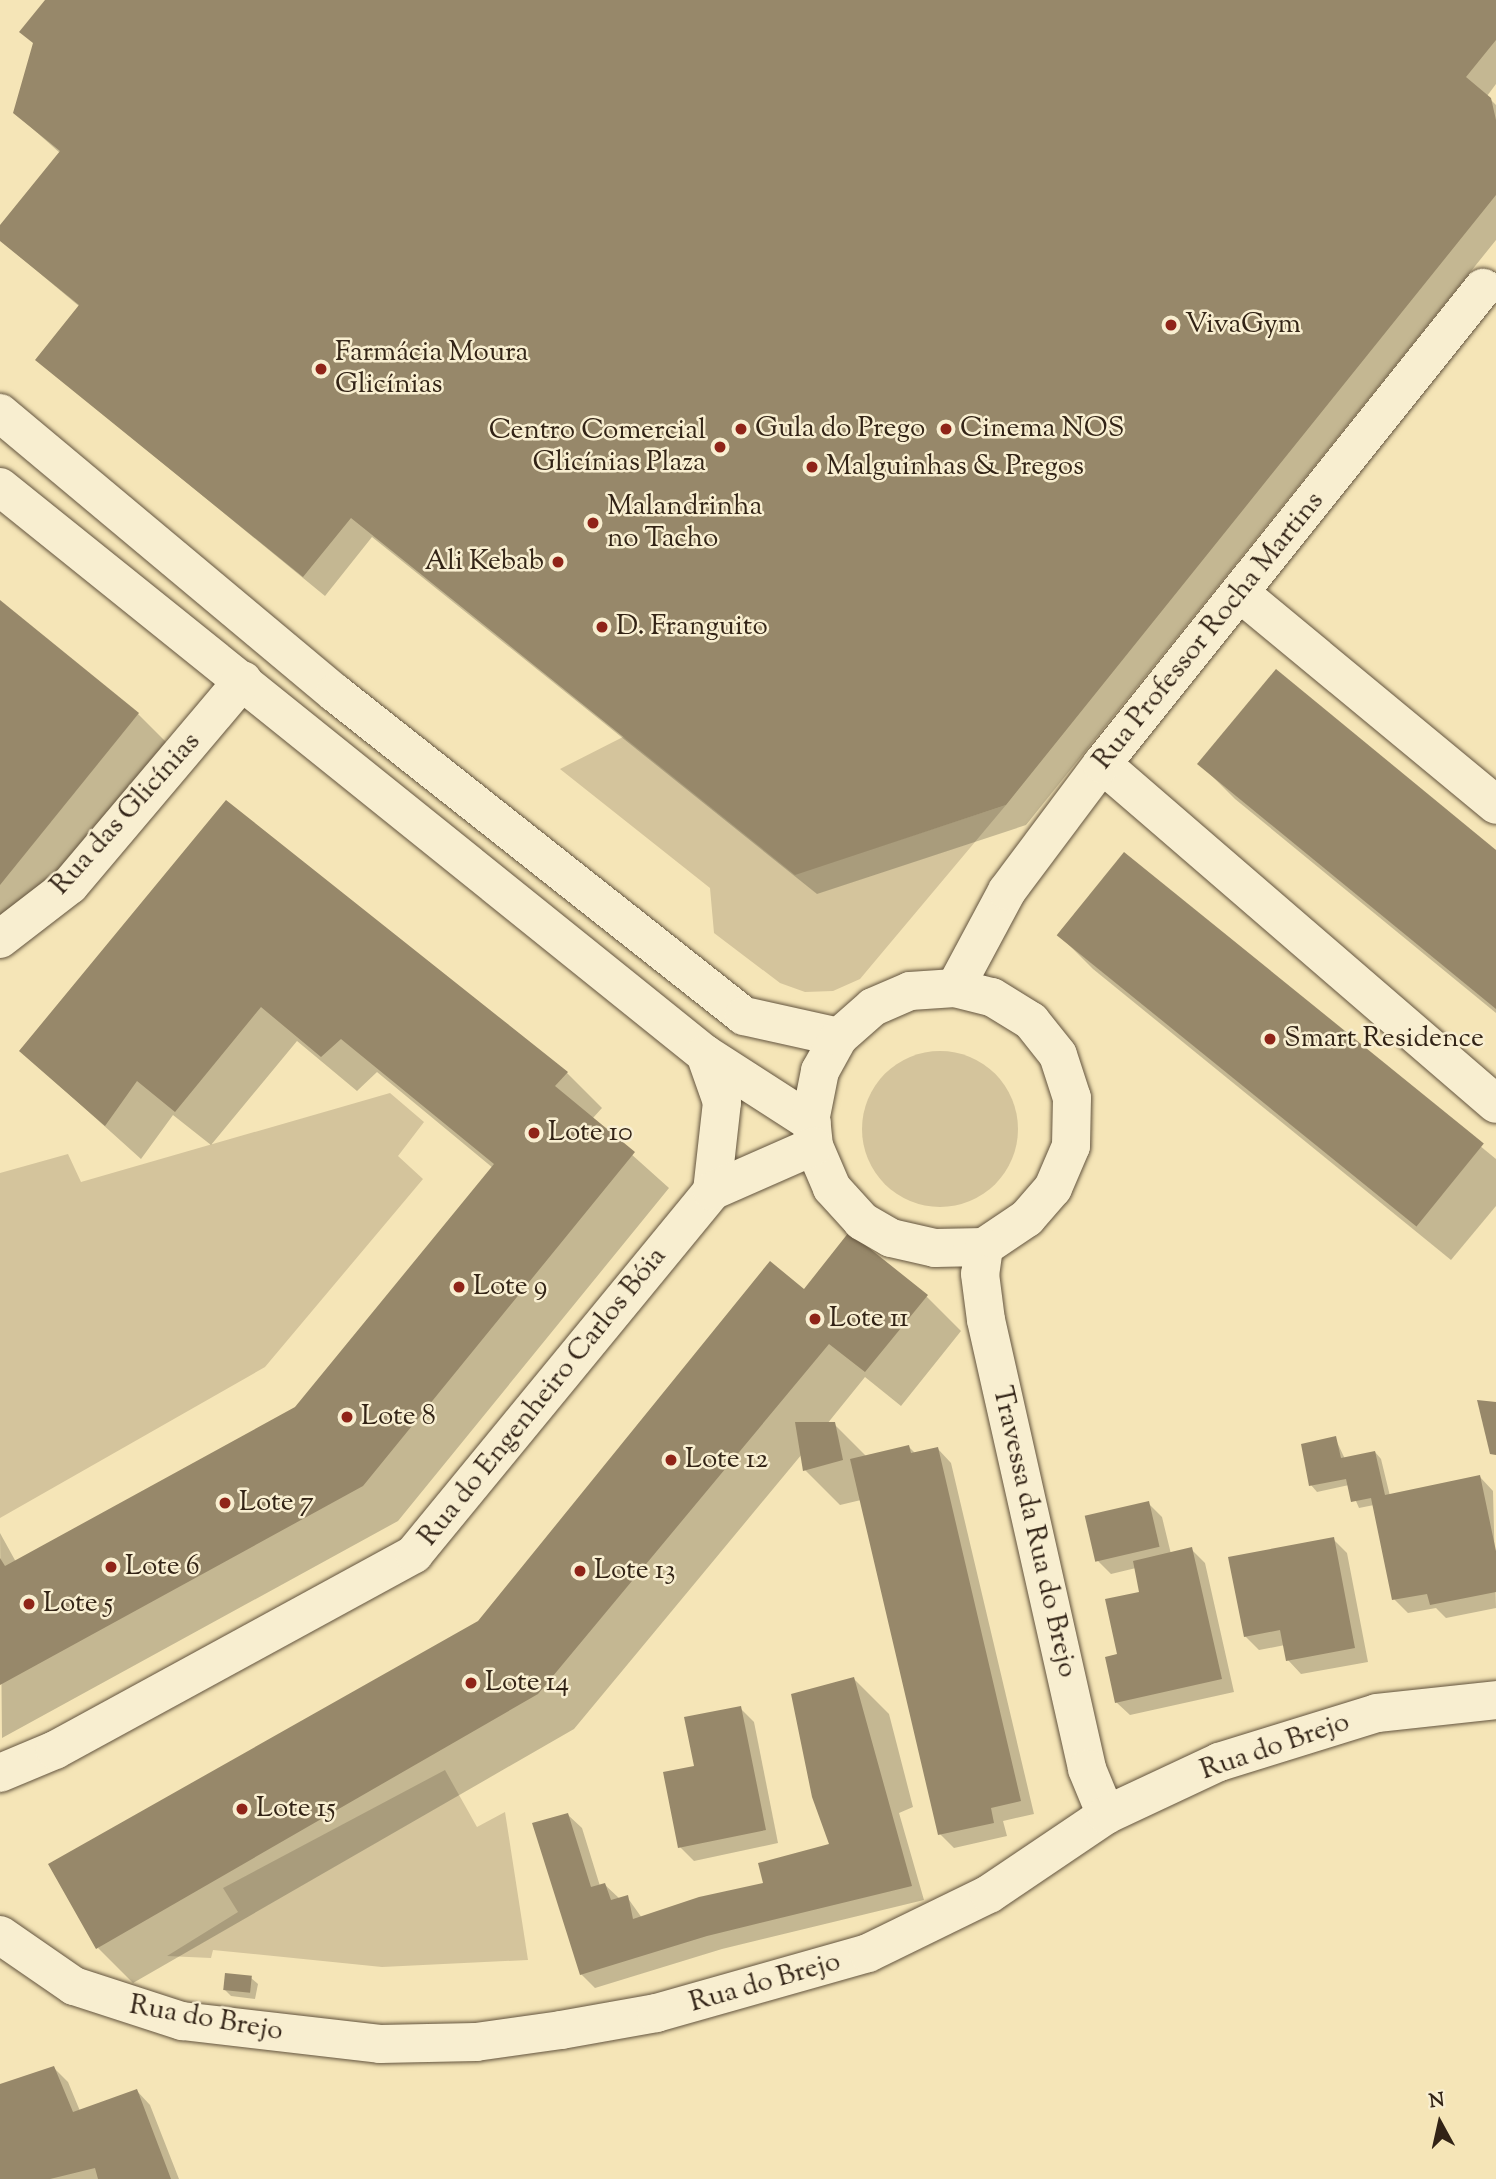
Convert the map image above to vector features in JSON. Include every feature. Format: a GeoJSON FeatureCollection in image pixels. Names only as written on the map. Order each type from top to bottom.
{"type":"FeatureCollection","features":[{"type":"Feature","properties":{"kind":"street","name":"Rua Professor Rocha Martins"},"geometry":{"type":"LineString","coordinates":[[955,988],[1007,891],[1102,764],[1483,288]]}},
{"type":"Feature","properties":{"kind":"street"},"geometry":{"type":"LineString","coordinates":[[0,413],[335,692],[744,1016],[839,1037]]}},
{"type":"Feature","properties":{"kind":"street"},"geometry":{"type":"LineString","coordinates":[[0,487],[705,1054],[813,1134]]}},
{"type":"Feature","properties":{"kind":"street"},"geometry":{"type":"LineString","coordinates":[[1240,593],[1496,805]]}},
{"type":"Feature","properties":{"kind":"street","name":"Rua das Glicínias"},"geometry":{"type":"LineString","coordinates":[[0,939],[71,885],[243,680]]}},
{"type":"Feature","properties":{"kind":"street"},"geometry":{"type":"LineString","coordinates":[[305,732],[335,692]]}},
{"type":"Feature","properties":{"kind":"street"},"geometry":{"type":"LineString","coordinates":[[1102,764],[1496,1104]]}},
{"type":"Feature","properties":{"kind":"street"},"geometry":{"type":"LineString","coordinates":[[955,988],[992,997],[1031,1021],[1058,1055],[1072,1098],[1071,1146],[1053,1188],[1027,1218],[984,1247],[935,1248],[891,1238],[862,1221],[832,1188],[813,1134],[820,1071],[839,1037],[873,1007],[910,991],[955,988]]}},
{"type":"Feature","properties":{"kind":"street"},"geometry":{"type":"LineString","coordinates":[[705,1054],[722,1102],[712,1191]]}},
{"type":"Feature","properties":{"kind":"street","name":"Rua do Engenheiro Carlos Bóia"},"geometry":{"type":"LineString","coordinates":[[0,1773],[55,1750],[414,1554],[712,1191],[813,1134]]}},
{"type":"Feature","properties":{"kind":"street","name":"Travessa da Rua do Brejo"},"geometry":{"type":"LineString","coordinates":[[984,1247],[980,1274],[986,1320],[1087,1769],[1106,1815]]}},
{"type":"Feature","properties":{"kind":"street","name":"Rua do Brejo"},"geometry":{"type":"LineString","coordinates":[[0,1935],[74,1986],[121,2005],[182,2021],[380,2044],[476,2042],[656,2013],[868,1954],[989,1895],[1106,1815],[1219,1762],[1377,1713],[1496,1700]]}},
{"type":"Feature","properties":{"kind":"shaded area"},"geometry":{"type":"Polygon","coordinates":[[[623,737],[859,853],[1006,805],[860,979],[833,991],[805,992],[780,983],[714,933],[710,888],[560,769],[623,737]]]}},
{"type":"Feature","properties":{"kind":"shaded area"},"geometry":{"type":"Polygon","coordinates":[[[940,1051],[970,1057],[995,1074],[1012,1099],[1018,1129],[1012,1159],[995,1184],[970,1201],[940,1207],[910,1201],[885,1184],[868,1159],[862,1129],[868,1099],[885,1074],[910,1057],[940,1051]]]}},
{"type":"Feature","properties":{"kind":"shaded area"},"geometry":{"type":"Polygon","coordinates":[[[390,1093],[424,1122],[398,1156],[423,1179],[265,1367],[0,1518],[0,1173],[68,1154],[81,1182],[390,1093]]]}},
{"type":"Feature","properties":{"kind":"shaded area"},"geometry":{"type":"Polygon","coordinates":[[[445,1770],[477,1827],[505,1812],[528,1960],[382,1967],[213,1950],[211,1958],[167,1956],[238,1912],[223,1888],[445,1770]]]}},
{"type":"Feature","properties":{"kind":"building","name":"Centro Comercial Glicínias Plaza"},"geometry":{"type":"Polygon","coordinates":[[[45,0],[1496,0],[1496,40],[1466,77],[1491,98],[1496,120],[1496,195],[1006,805],[795,875],[351,518],[303,577],[35,360],[79,305],[0,241],[0,225],[60,151],[13,113],[33,43],[19,32],[45,0]]]}},
{"type":"Feature","properties":{"kind":"building"},"geometry":{"type":"Polygon","coordinates":[[[0,600],[139,713],[0,885],[0,600]]]}},
{"type":"Feature","properties":{"kind":"building","name":"Smart Residence"},"geometry":{"type":"Polygon","coordinates":[[[1276,669],[1496,850],[1496,1009],[1197,764],[1276,669]]]}},
{"type":"Feature","properties":{"kind":"building"},"geometry":{"type":"Polygon","coordinates":[[[226,800],[568,1072],[555,1086],[635,1152],[363,1486],[0,1685],[0,1558],[5,1566],[295,1407],[494,1164],[341,1039],[321,1057],[261,1007],[175,1112],[137,1081],[105,1126],[19,1051],[226,800]]]}},
{"type":"Feature","properties":{"kind":"building","name":"Smart Residence"},"geometry":{"type":"Polygon","coordinates":[[[1124,852],[1484,1143],[1416,1227],[1057,935],[1124,852]]]}},
{"type":"Feature","properties":{"kind":"building"},"geometry":{"type":"Polygon","coordinates":[[[849,1232],[928,1295],[865,1372],[829,1344],[538,1694],[96,1949],[48,1864],[478,1621],[770,1261],[804,1289],[849,1232]]]}},
{"type":"Feature","properties":{"kind":"building"},"geometry":{"type":"Polygon","coordinates":[[[1477,1400],[1496,1402],[1496,1455],[1490,1454],[1477,1400]]]}},
{"type":"Feature","properties":{"kind":"building"},"geometry":{"type":"Polygon","coordinates":[[[795,1422],[835,1422],[843,1460],[803,1471],[795,1422]]]}},
{"type":"Feature","properties":{"kind":"building"},"geometry":{"type":"Polygon","coordinates":[[[1336,1436],[1341,1458],[1375,1451],[1385,1495],[1480,1475],[1496,1551],[1496,1592],[1430,1605],[1427,1594],[1392,1600],[1371,1498],[1351,1502],[1346,1479],[1309,1486],[1301,1444],[1336,1436]]]}},
{"type":"Feature","properties":{"kind":"building"},"geometry":{"type":"Polygon","coordinates":[[[909,1445],[911,1453],[938,1447],[1021,1801],[991,1808],[994,1823],[938,1835],[850,1459],[909,1445]]]}},
{"type":"Feature","properties":{"kind":"building"},"geometry":{"type":"Polygon","coordinates":[[[1149,1501],[1160,1547],[1095,1562],[1085,1516],[1149,1501]]]}},
{"type":"Feature","properties":{"kind":"building"},"geometry":{"type":"Polygon","coordinates":[[[1334,1537],[1355,1648],[1286,1661],[1280,1630],[1244,1637],[1228,1557],[1334,1537]]]}},
{"type":"Feature","properties":{"kind":"building"},"geometry":{"type":"Polygon","coordinates":[[[1192,1547],[1222,1679],[1115,1703],[1105,1657],[1117,1654],[1105,1599],[1139,1592],[1133,1561],[1192,1547]]]}},
{"type":"Feature","properties":{"kind":"building"},"geometry":{"type":"Polygon","coordinates":[[[854,1677],[912,1886],[707,1936],[580,1975],[532,1823],[568,1813],[591,1887],[605,1883],[611,1900],[628,1895],[633,1919],[699,1897],[763,1883],[758,1863],[829,1844],[812,1797],[791,1694],[854,1677]]]}},
{"type":"Feature","properties":{"kind":"building"},"geometry":{"type":"Polygon","coordinates":[[[741,1706],[766,1830],[678,1848],[663,1772],[694,1766],[684,1717],[741,1706]]]}},
{"type":"Feature","properties":{"kind":"building"},"geometry":{"type":"Polygon","coordinates":[[[225,1973],[252,1976],[250,1993],[223,1990],[225,1973]]]}},
{"type":"Feature","properties":{"kind":"building"},"geometry":{"type":"Polygon","coordinates":[[[54,2066],[73,2112],[137,2089],[171,2179],[98,2179],[95,2168],[50,2179],[0,2179],[0,2084],[54,2066]]]}},
{"type":"Feature","properties":{"kind":"place","name":"VivaGym"},"geometry":{"type":"Point","coordinates":[1171,325]}},
{"type":"Feature","properties":{"kind":"place","name":"Farmácia Moura Glicínias"},"geometry":{"type":"Point","coordinates":[321,369]}},
{"type":"Feature","properties":{"kind":"place","name":"Gula do Prego"},"geometry":{"type":"Point","coordinates":[741,429]}},
{"type":"Feature","properties":{"kind":"place","name":"Cinema NOS"},"geometry":{"type":"Point","coordinates":[946,429]}},
{"type":"Feature","properties":{"kind":"place","name":"Centro Comercial Glicínias Plaza"},"geometry":{"type":"Point","coordinates":[720,447]}},
{"type":"Feature","properties":{"kind":"place","name":"Malguinhas & Pregos"},"geometry":{"type":"Point","coordinates":[812,467]}},
{"type":"Feature","properties":{"kind":"place","name":"Malandrinha no Tacho"},"geometry":{"type":"Point","coordinates":[593,523]}},
{"type":"Feature","properties":{"kind":"place","name":"Ali Kebab"},"geometry":{"type":"Point","coordinates":[558,562]}},
{"type":"Feature","properties":{"kind":"place","name":"D. Franguito"},"geometry":{"type":"Point","coordinates":[602,627]}},
{"type":"Feature","properties":{"kind":"place","name":"Smart Residence"},"geometry":{"type":"Point","coordinates":[1270,1039]}},
{"type":"Feature","properties":{"kind":"place","name":"Lote 10"},"geometry":{"type":"Point","coordinates":[534,1133]}},
{"type":"Feature","properties":{"kind":"place","name":"Lote 9"},"geometry":{"type":"Point","coordinates":[459,1287]}},
{"type":"Feature","properties":{"kind":"place","name":"Lote 11"},"geometry":{"type":"Point","coordinates":[815,1319]}},
{"type":"Feature","properties":{"kind":"place","name":"Lote 8"},"geometry":{"type":"Point","coordinates":[347,1417]}},
{"type":"Feature","properties":{"kind":"place","name":"Lote 12"},"geometry":{"type":"Point","coordinates":[671,1460]}},
{"type":"Feature","properties":{"kind":"place","name":"Lote 7"},"geometry":{"type":"Point","coordinates":[225,1503]}},
{"type":"Feature","properties":{"kind":"place","name":"Lote 6"},"geometry":{"type":"Point","coordinates":[111,1567]}},
{"type":"Feature","properties":{"kind":"place","name":"Lote 13"},"geometry":{"type":"Point","coordinates":[580,1571]}},
{"type":"Feature","properties":{"kind":"place","name":"Lote 5"},"geometry":{"type":"Point","coordinates":[29,1604]}},
{"type":"Feature","properties":{"kind":"place","name":"Lote 14"},"geometry":{"type":"Point","coordinates":[471,1683]}},
{"type":"Feature","properties":{"kind":"place","name":"Lote 15"},"geometry":{"type":"Point","coordinates":[242,1809]}}]}
